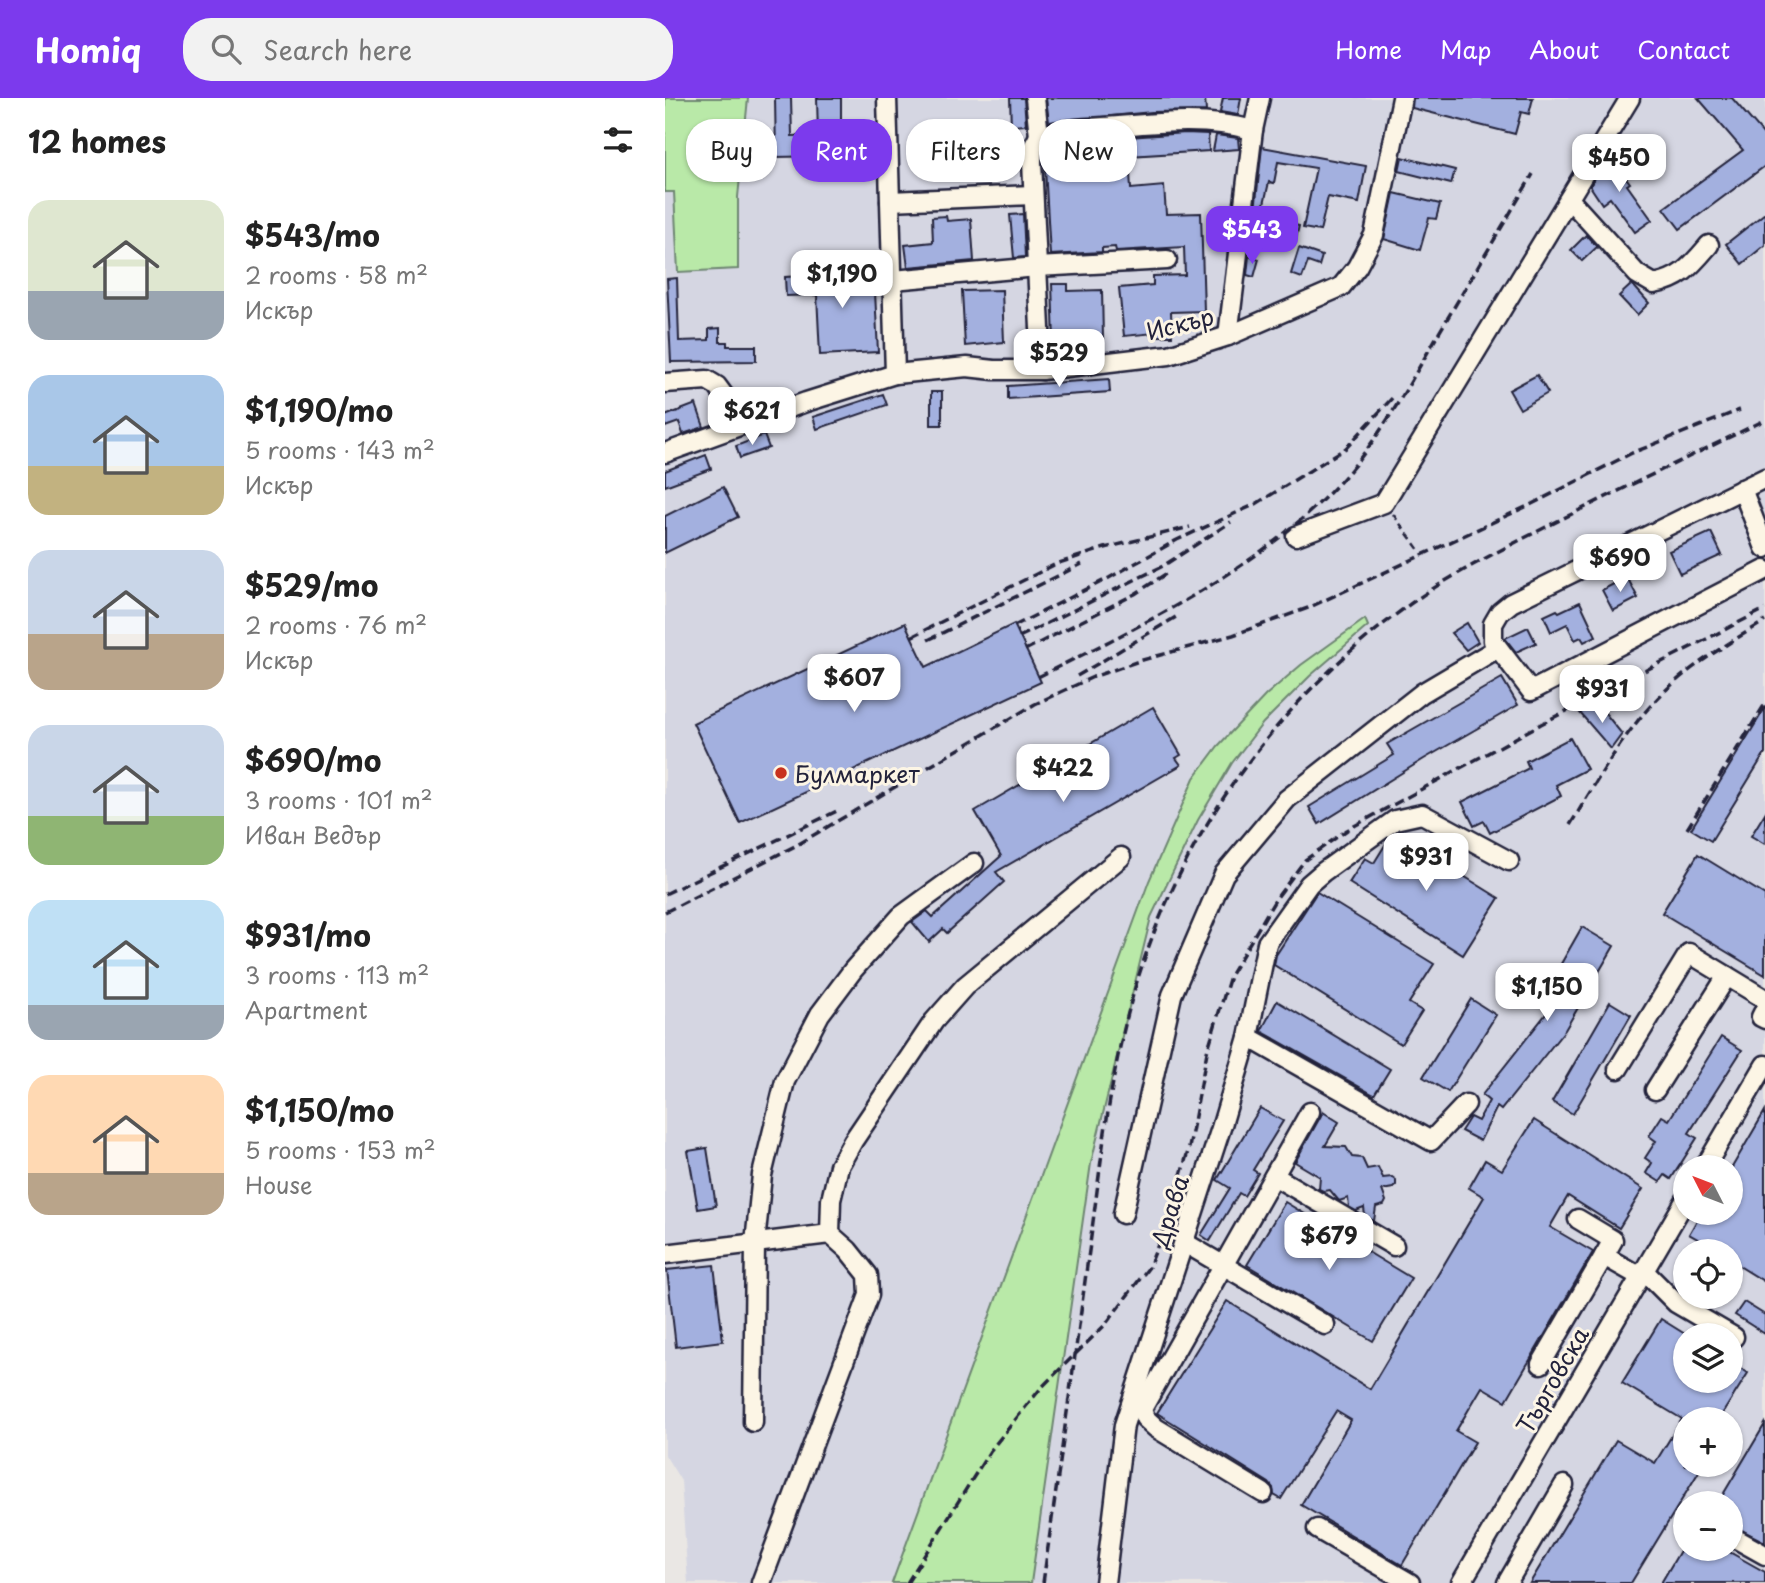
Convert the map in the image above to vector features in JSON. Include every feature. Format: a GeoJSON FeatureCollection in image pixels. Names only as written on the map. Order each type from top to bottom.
{"type":"FeatureCollection","features":[{"type":"Feature","properties":{"kind":"street"},"geometry":{"type":"LineString","coordinates":[[887,98],[895,374]]}},
{"type":"Feature","properties":{"kind":"street"},"geometry":{"type":"LineString","coordinates":[[1035,98],[1038,136],[1033,147],[1033,195],[1042,370]]}},
{"type":"Feature","properties":{"kind":"street"},"geometry":{"type":"LineString","coordinates":[[1228,337],[1253,130],[1260,98]]}},
{"type":"Feature","properties":{"kind":"street","name":"Искър"},"geometry":{"type":"LineString","coordinates":[[665,453],[895,374],[967,367],[1042,370],[1169,355],[1228,337],[1341,287],[1357,267],[1374,235],[1402,98]]}},
{"type":"Feature","properties":{"kind":"street"},"geometry":{"type":"LineString","coordinates":[[1296,536],[1384,503],[1630,98]]}},
{"type":"Feature","properties":{"kind":"street"},"geometry":{"type":"LineString","coordinates":[[1038,136],[1062,130],[1190,121],[1230,124],[1253,130]]}},
{"type":"Feature","properties":{"kind":"street"},"geometry":{"type":"LineString","coordinates":[[890,201],[1033,195]]}},
{"type":"Feature","properties":{"kind":"street"},"geometry":{"type":"LineString","coordinates":[[1569,199],[1637,274],[1654,284],[1671,281],[1688,269],[1709,246]]}},
{"type":"Feature","properties":{"kind":"street"},"geometry":{"type":"LineString","coordinates":[[893,280],[1037,267],[1167,260]]}},
{"type":"Feature","properties":{"kind":"street"},"geometry":{"type":"LineString","coordinates":[[665,383],[707,380],[717,386],[745,424]]}},
{"type":"Feature","properties":{"kind":"street"},"geometry":{"type":"LineString","coordinates":[[1765,478],[1511,603],[1500,612],[1493,624],[1493,641],[1531,691],[1765,570]]}},
{"type":"Feature","properties":{"kind":"street"},"geometry":{"type":"LineString","coordinates":[[1742,489],[1765,548]]}},
{"type":"Feature","properties":{"kind":"street"},"geometry":{"type":"LineString","coordinates":[[1123,1214],[1172,995],[1224,874],[1287,799],[1423,693],[1499,648]]}},
{"type":"Feature","properties":{"kind":"street","name":"Драва"},"geometry":{"type":"LineString","coordinates":[[1105,1583],[1124,1425],[1185,1242],[1248,1037],[1267,943],[1310,884],[1395,820],[1422,814],[1509,861]]}},
{"type":"Feature","properties":{"kind":"street"},"geometry":{"type":"LineString","coordinates":[[830,1234],[831,1200],[839,1166],[934,1021],[965,986],[1121,857]]}},
{"type":"Feature","properties":{"kind":"street"},"geometry":{"type":"LineString","coordinates":[[753,1422],[755,1243],[762,1175],[785,1081],[820,1014],[853,970],[901,916],[974,863]]}},
{"type":"Feature","properties":{"kind":"street"},"geometry":{"type":"LineString","coordinates":[[1618,1069],[1689,953],[1765,999]]}},
{"type":"Feature","properties":{"kind":"street"},"geometry":{"type":"LineString","coordinates":[[1655,1090],[1727,975]]}},
{"type":"Feature","properties":{"kind":"street"},"geometry":{"type":"LineString","coordinates":[[1765,1009],[1761,1017],[1765,1019]]}},
{"type":"Feature","properties":{"kind":"street"},"geometry":{"type":"LineString","coordinates":[[1248,1037],[1431,1141],[1466,1104]]}},
{"type":"Feature","properties":{"kind":"street"},"geometry":{"type":"LineString","coordinates":[[1712,1155],[1765,1065]]}},
{"type":"Feature","properties":{"kind":"street"},"geometry":{"type":"LineString","coordinates":[[1263,1493],[1156,1428],[1145,1418],[1142,1409],[1310,1112]]}},
{"type":"Feature","properties":{"kind":"street"},"geometry":{"type":"LineString","coordinates":[[1274,1176],[1394,1246]]}},
{"type":"Feature","properties":{"kind":"street"},"geometry":{"type":"LineString","coordinates":[[1541,1364],[1613,1240],[1578,1219]]}},
{"type":"Feature","properties":{"kind":"street","name":"Търговска"},"geometry":{"type":"LineString","coordinates":[[1461,1583],[1673,1222]]}},
{"type":"Feature","properties":{"kind":"street"},"geometry":{"type":"LineString","coordinates":[[665,1254],[830,1234],[848,1250],[867,1275],[869,1295],[761,1583]]}},
{"type":"Feature","properties":{"kind":"street"},"geometry":{"type":"LineString","coordinates":[[1185,1242],[1325,1325]]}},
{"type":"Feature","properties":{"kind":"street"},"geometry":{"type":"LineString","coordinates":[[1604,1256],[1643,1274],[1676,1303],[1710,1323]]}},
{"type":"Feature","properties":{"kind":"street"},"geometry":{"type":"LineString","coordinates":[[1507,1583],[1564,1485]]}},
{"type":"Feature","properties":{"kind":"street"},"geometry":{"type":"LineString","coordinates":[[1317,1529],[1410,1583]]}},
{"type":"Feature","properties":{"kind":"street"},"geometry":{"type":"LineString","coordinates":[[1743,1542],[1765,1555]]}},
{"type":"Feature","properties":{"kind":"path"},"geometry":{"type":"LineString","coordinates":[[1384,503],[1419,550]]}},
{"type":"Feature","properties":{"kind":"shaded area"},"geometry":{"type":"Polygon","coordinates":[[[665,98],[1765,98],[1765,1583],[688,1583],[681,1481],[665,1455],[665,98]]]}},
{"type":"Feature","properties":{"kind":"green space"},"geometry":{"type":"Polygon","coordinates":[[[665,98],[748,98],[746,119],[686,119],[686,182],[740,182],[738,269],[678,272],[674,192],[665,192],[665,98]]]}},
{"type":"Feature","properties":{"kind":"green space"},"geometry":{"type":"Polygon","coordinates":[[[1365,619],[1368,626],[1310,676],[1263,723],[1232,763],[1198,820],[1151,917],[1091,1163],[1031,1583],[892,1583],[1149,881],[1194,778],[1218,746],[1266,695],[1301,665],[1365,619]]]}},
{"type":"Feature","properties":{"kind":"building"},"geometry":{"type":"Polygon","coordinates":[[[775,98],[791,98],[791,157],[777,157],[775,98]]]}},
{"type":"Feature","properties":{"kind":"building"},"geometry":{"type":"Polygon","coordinates":[[[817,98],[841,98],[841,119],[818,119],[817,98]]]}},
{"type":"Feature","properties":{"kind":"building"},"geometry":{"type":"Polygon","coordinates":[[[1010,98],[1024,98],[1026,125],[1025,119],[1011,119],[1010,98]]]}},
{"type":"Feature","properties":{"kind":"building"},"geometry":{"type":"Polygon","coordinates":[[[1046,98],[1205,98],[1206,111],[1049,119],[1046,98]]]}},
{"type":"Feature","properties":{"kind":"building"},"geometry":{"type":"Polygon","coordinates":[[[1223,98],[1241,98],[1238,115],[1220,112],[1223,98]]]}},
{"type":"Feature","properties":{"kind":"building"},"geometry":{"type":"Polygon","coordinates":[[[1413,98],[1533,98],[1529,114],[1521,112],[1515,134],[1412,108],[1413,98]]]}},
{"type":"Feature","properties":{"kind":"building"},"geometry":{"type":"Polygon","coordinates":[[[1698,98],[1732,98],[1765,136],[1765,166],[1680,229],[1664,208],[1743,150],[1698,98]]]}},
{"type":"Feature","properties":{"kind":"building"},"geometry":{"type":"Polygon","coordinates":[[[1208,134],[1209,151],[1137,156],[1137,136],[1208,134]]]}},
{"type":"Feature","properties":{"kind":"building"},"geometry":{"type":"Polygon","coordinates":[[[1216,135],[1238,138],[1239,149],[1213,151],[1216,135]]]}},
{"type":"Feature","properties":{"kind":"building"},"geometry":{"type":"Polygon","coordinates":[[[1262,147],[1366,166],[1359,203],[1328,197],[1320,231],[1303,228],[1316,168],[1278,162],[1274,183],[1269,182],[1261,217],[1299,226],[1296,238],[1253,228],[1262,147]]]}},
{"type":"Feature","properties":{"kind":"building"},"geometry":{"type":"Polygon","coordinates":[[[1609,155],[1652,220],[1635,232],[1610,198],[1602,204],[1590,186],[1609,155]]]}},
{"type":"Feature","properties":{"kind":"building"},"geometry":{"type":"Polygon","coordinates":[[[1402,157],[1455,170],[1451,184],[1399,171],[1402,157]]]}},
{"type":"Feature","properties":{"kind":"building"},"geometry":{"type":"Polygon","coordinates":[[[1046,182],[1131,182],[1131,189],[1164,186],[1166,214],[1201,213],[1204,311],[1171,312],[1172,336],[1155,336],[1155,333],[1124,336],[1119,288],[1153,285],[1153,276],[1185,275],[1184,247],[1116,251],[1115,247],[1102,248],[1102,252],[1050,255],[1046,182]]]}},
{"type":"Feature","properties":{"kind":"building"},"geometry":{"type":"Polygon","coordinates":[[[1394,193],[1440,204],[1436,219],[1429,218],[1420,250],[1384,239],[1394,193]]]}},
{"type":"Feature","properties":{"kind":"building"},"geometry":{"type":"Polygon","coordinates":[[[1765,213],[1765,245],[1742,264],[1726,244],[1765,213]]]}},
{"type":"Feature","properties":{"kind":"building"},"geometry":{"type":"Polygon","coordinates":[[[1023,214],[1025,257],[1014,258],[1010,215],[1023,214]]]}},
{"type":"Feature","properties":{"kind":"building"},"geometry":{"type":"Polygon","coordinates":[[[946,216],[947,221],[971,219],[974,261],[908,267],[905,245],[933,242],[932,217],[946,216]]]}},
{"type":"Feature","properties":{"kind":"building"},"geometry":{"type":"Polygon","coordinates":[[[1586,235],[1597,247],[1582,261],[1571,250],[1586,235]]]}},
{"type":"Feature","properties":{"kind":"building"},"geometry":{"type":"Polygon","coordinates":[[[1299,248],[1322,256],[1319,266],[1308,262],[1302,278],[1291,274],[1299,248]]]}},
{"type":"Feature","properties":{"kind":"building"},"geometry":{"type":"Polygon","coordinates":[[[1249,256],[1259,259],[1254,277],[1247,275],[1249,256]]]}},
{"type":"Feature","properties":{"kind":"building"},"geometry":{"type":"Polygon","coordinates":[[[874,272],[878,352],[820,355],[817,295],[786,296],[785,277],[874,272]]]}},
{"type":"Feature","properties":{"kind":"building"},"geometry":{"type":"Polygon","coordinates":[[[677,278],[679,341],[709,340],[709,329],[720,328],[720,342],[727,342],[727,346],[756,346],[756,361],[671,362],[667,279],[677,278]]]}},
{"type":"Feature","properties":{"kind":"building"},"geometry":{"type":"Polygon","coordinates":[[[1052,284],[1068,284],[1068,291],[1102,290],[1103,338],[1054,341],[1052,284]]]}},
{"type":"Feature","properties":{"kind":"building"},"geometry":{"type":"Polygon","coordinates":[[[1632,284],[1649,303],[1637,315],[1619,296],[1632,284]]]}},
{"type":"Feature","properties":{"kind":"building"},"geometry":{"type":"Polygon","coordinates":[[[1002,290],[1004,342],[965,346],[962,291],[1002,290]]]}},
{"type":"Feature","properties":{"kind":"building"},"geometry":{"type":"Polygon","coordinates":[[[1537,375],[1548,393],[1520,409],[1509,390],[1537,375]]]}},
{"type":"Feature","properties":{"kind":"building"},"geometry":{"type":"Polygon","coordinates":[[[1109,379],[1110,392],[1008,399],[1008,386],[1109,379]]]}},
{"type":"Feature","properties":{"kind":"building"},"geometry":{"type":"Polygon","coordinates":[[[931,392],[942,392],[942,425],[931,425],[931,392]]]}},
{"type":"Feature","properties":{"kind":"building"},"geometry":{"type":"Polygon","coordinates":[[[883,394],[887,405],[817,429],[813,417],[883,394]]]}},
{"type":"Feature","properties":{"kind":"building"},"geometry":{"type":"Polygon","coordinates":[[[696,404],[704,427],[683,434],[679,422],[665,427],[665,416],[696,404]]]}},
{"type":"Feature","properties":{"kind":"building"},"geometry":{"type":"Polygon","coordinates":[[[764,435],[769,448],[740,458],[736,446],[764,435]]]}},
{"type":"Feature","properties":{"kind":"building"},"geometry":{"type":"Polygon","coordinates":[[[706,455],[711,469],[665,486],[665,471],[706,455]]]}},
{"type":"Feature","properties":{"kind":"building"},"geometry":{"type":"Polygon","coordinates":[[[723,487],[738,517],[665,553],[665,516],[723,487]]]}},
{"type":"Feature","properties":{"kind":"building"},"geometry":{"type":"Polygon","coordinates":[[[1711,532],[1722,555],[1680,574],[1669,551],[1711,532]]]}},
{"type":"Feature","properties":{"kind":"building"},"geometry":{"type":"Polygon","coordinates":[[[1627,577],[1638,598],[1613,611],[1602,590],[1627,577]]]}},
{"type":"Feature","properties":{"kind":"building"},"geometry":{"type":"Polygon","coordinates":[[[1580,602],[1596,636],[1584,642],[1581,637],[1575,640],[1567,624],[1551,632],[1544,616],[1580,602]]]}},
{"type":"Feature","properties":{"kind":"building","name":"Булмаркет"},"geometry":{"type":"Polygon","coordinates":[[[905,623],[926,667],[1014,624],[1041,682],[740,823],[693,723],[905,623]]]}},
{"type":"Feature","properties":{"kind":"building"},"geometry":{"type":"Polygon","coordinates":[[[1467,623],[1478,642],[1466,650],[1451,633],[1467,623]]]}},
{"type":"Feature","properties":{"kind":"building"},"geometry":{"type":"Polygon","coordinates":[[[1528,627],[1536,643],[1516,652],[1505,638],[1528,627]]]}},
{"type":"Feature","properties":{"kind":"building"},"geometry":{"type":"Polygon","coordinates":[[[1502,678],[1518,705],[1319,824],[1309,807],[1394,755],[1387,744],[1502,678]]]}},
{"type":"Feature","properties":{"kind":"building"},"geometry":{"type":"Polygon","coordinates":[[[1597,703],[1622,734],[1611,749],[1580,713],[1597,703]]]}},
{"type":"Feature","properties":{"kind":"building"},"geometry":{"type":"Polygon","coordinates":[[[1153,707],[1181,755],[1176,758],[1181,765],[996,872],[1004,882],[947,933],[943,929],[929,942],[912,922],[927,911],[933,917],[1001,856],[975,811],[1153,707]]]}},
{"type":"Feature","properties":{"kind":"building"},"geometry":{"type":"Polygon","coordinates":[[[1765,708],[1765,753],[1711,841],[1691,829],[1765,708]]]}},
{"type":"Feature","properties":{"kind":"building"},"geometry":{"type":"Polygon","coordinates":[[[1570,738],[1587,769],[1556,785],[1561,796],[1490,833],[1484,821],[1474,826],[1462,802],[1529,768],[1526,761],[1570,738]]]}},
{"type":"Feature","properties":{"kind":"building"},"geometry":{"type":"Polygon","coordinates":[[[1765,813],[1765,844],[1751,836],[1765,813]]]}},
{"type":"Feature","properties":{"kind":"building"},"geometry":{"type":"Polygon","coordinates":[[[1396,834],[1499,898],[1463,955],[1349,883],[1365,858],[1374,863],[1390,837],[1396,834]]]}},
{"type":"Feature","properties":{"kind":"building"},"geometry":{"type":"Polygon","coordinates":[[[1698,854],[1765,895],[1765,975],[1662,913],[1698,854]]]}},
{"type":"Feature","properties":{"kind":"building"},"geometry":{"type":"Polygon","coordinates":[[[1317,892],[1434,964],[1409,1003],[1422,1011],[1401,1044],[1274,965],[1276,955],[1317,892]]]}},
{"type":"Feature","properties":{"kind":"building"},"geometry":{"type":"Polygon","coordinates":[[[1582,927],[1614,946],[1565,1030],[1501,1110],[1497,1107],[1480,1141],[1461,1131],[1470,1117],[1478,1121],[1489,1101],[1482,1095],[1549,1010],[1538,1004],[1582,927]]]}},
{"type":"Feature","properties":{"kind":"building"},"geometry":{"type":"Polygon","coordinates":[[[1471,999],[1496,1015],[1448,1092],[1423,1077],[1471,999]]]}},
{"type":"Feature","properties":{"kind":"building"},"geometry":{"type":"Polygon","coordinates":[[[1277,1001],[1390,1069],[1374,1095],[1261,1031],[1277,1001]]]}},
{"type":"Feature","properties":{"kind":"building"},"geometry":{"type":"Polygon","coordinates":[[[1610,1002],[1631,1015],[1573,1114],[1552,1102],[1610,1002]]]}},
{"type":"Feature","properties":{"kind":"building"},"geometry":{"type":"Polygon","coordinates":[[[1721,1037],[1742,1050],[1689,1133],[1697,1138],[1686,1155],[1673,1155],[1673,1176],[1671,1179],[1665,1175],[1660,1182],[1646,1173],[1652,1163],[1645,1158],[1656,1141],[1649,1136],[1662,1116],[1669,1120],[1721,1037]]]}},
{"type":"Feature","properties":{"kind":"building"},"geometry":{"type":"Polygon","coordinates":[[[1260,1108],[1283,1121],[1253,1170],[1258,1173],[1244,1196],[1239,1193],[1210,1241],[1201,1235],[1230,1188],[1217,1180],[1260,1108]]]}},
{"type":"Feature","properties":{"kind":"building"},"geometry":{"type":"Polygon","coordinates":[[[1765,1111],[1765,1282],[1743,1268],[1743,1239],[1698,1239],[1689,1234],[1694,1225],[1743,1225],[1743,1155],[1739,1155],[1765,1111]]]}},
{"type":"Feature","properties":{"kind":"building"},"geometry":{"type":"Polygon","coordinates":[[[1323,1112],[1339,1122],[1325,1146],[1346,1147],[1352,1157],[1362,1158],[1367,1169],[1378,1167],[1383,1178],[1392,1177],[1396,1180],[1393,1188],[1382,1190],[1386,1201],[1384,1205],[1376,1207],[1374,1221],[1365,1216],[1364,1208],[1356,1211],[1349,1207],[1348,1198],[1339,1201],[1330,1190],[1319,1189],[1320,1177],[1295,1162],[1323,1112]]]}},
{"type":"Feature","properties":{"kind":"building"},"geometry":{"type":"Polygon","coordinates":[[[1534,1120],[1643,1189],[1619,1228],[1568,1196],[1550,1227],[1593,1252],[1506,1401],[1482,1387],[1456,1431],[1475,1442],[1402,1565],[1301,1505],[1351,1420],[1336,1411],[1281,1499],[1274,1495],[1269,1483],[1157,1413],[1227,1301],[1370,1389],[1484,1197],[1469,1188],[1485,1160],[1502,1170],[1534,1120]]]}},
{"type":"Feature","properties":{"kind":"building"},"geometry":{"type":"Polygon","coordinates":[[[707,1148],[716,1206],[698,1209],[688,1151],[707,1148]]]}},
{"type":"Feature","properties":{"kind":"building"},"geometry":{"type":"Polygon","coordinates":[[[1285,1202],[1411,1278],[1373,1341],[1247,1265],[1285,1202]]]}},
{"type":"Feature","properties":{"kind":"building"},"geometry":{"type":"Polygon","coordinates":[[[714,1265],[723,1341],[676,1347],[667,1270],[714,1265]]]}},
{"type":"Feature","properties":{"kind":"building"},"geometry":{"type":"Polygon","coordinates":[[[1743,1303],[1765,1315],[1765,1334],[1735,1315],[1739,1309],[1743,1309],[1743,1303]]]}},
{"type":"Feature","properties":{"kind":"building"},"geometry":{"type":"Polygon","coordinates":[[[1661,1319],[1673,1326],[1673,1393],[1735,1393],[1727,1407],[1673,1407],[1673,1414],[1622,1383],[1661,1319]]]}},
{"type":"Feature","properties":{"kind":"building"},"geometry":{"type":"Polygon","coordinates":[[[1765,1424],[1765,1542],[1743,1531],[1743,1491],[1725,1491],[1733,1477],[1743,1477],[1743,1461],[1765,1424]]]}},
{"type":"Feature","properties":{"kind":"building"},"geometry":{"type":"Polygon","coordinates":[[[1673,1434],[1673,1477],[1696,1477],[1687,1491],[1673,1491],[1673,1514],[1631,1583],[1530,1583],[1616,1440],[1655,1463],[1673,1434]]]}},
{"type":"Feature","properties":{"kind":"building"},"geometry":{"type":"Polygon","coordinates":[[[1743,1560],[1765,1572],[1765,1583],[1661,1583],[1674,1561],[1743,1560]]]}},
{"type":"Feature","properties":{"kind":"railway"},"geometry":{"type":"LineString","coordinates":[[1038,677],[1158,615],[1235,569],[1307,515],[1339,483],[1392,413],[1533,174]]}},
{"type":"Feature","properties":{"kind":"railway"},"geometry":{"type":"LineString","coordinates":[[1014,626],[1177,540],[1256,504],[1346,448],[1395,395]]}},
{"type":"Feature","properties":{"kind":"railway"},"geometry":{"type":"LineString","coordinates":[[665,912],[797,845],[1035,704],[1093,677],[1139,661],[1233,635],[1308,608],[1532,504],[1632,453],[1740,410]]}},
{"type":"Feature","properties":{"kind":"railway"},"geometry":{"type":"LineString","coordinates":[[1043,1583],[1103,1143],[1124,1029],[1142,967],[1165,907],[1193,849],[1226,795],[1263,743],[1305,695],[1351,651],[1419,598],[1507,547],[1765,420]]}},
{"type":"Feature","properties":{"kind":"railway"},"geometry":{"type":"LineString","coordinates":[[1019,637],[1163,566],[1231,522]]}},
{"type":"Feature","properties":{"kind":"railway"},"geometry":{"type":"LineString","coordinates":[[911,637],[1056,564],[1105,548],[1190,527]]}},
{"type":"Feature","properties":{"kind":"railway"},"geometry":{"type":"LineString","coordinates":[[928,640],[1082,564]]}},
{"type":"Feature","properties":{"kind":"railway"},"geometry":{"type":"LineString","coordinates":[[1025,650],[1135,594],[1167,573]]}},
{"type":"Feature","properties":{"kind":"railway"},"geometry":{"type":"LineString","coordinates":[[907,1583],[990,1451],[1041,1388],[1105,1325],[1149,1267],[1167,1222],[1189,1148],[1207,1052],[1230,976],[1275,900],[1305,860],[1347,830],[1541,724],[1765,609]]}},
{"type":"Feature","properties":{"kind":"railway"},"geometry":{"type":"LineString","coordinates":[[1077,676],[1176,617]]}},
{"type":"Feature","properties":{"kind":"railway"},"geometry":{"type":"LineString","coordinates":[[1570,825],[1617,749],[1659,697],[1697,665],[1765,621]]}},
{"type":"Feature","properties":{"kind":"railway"},"geometry":{"type":"LineString","coordinates":[[1687,829],[1765,704]]}},
{"type":"Feature","properties":{"kind":"railway"},"geometry":{"type":"LineString","coordinates":[[665,894],[839,810]]}},
{"type":"Feature","properties":{"kind":"place","name":"Булмаркет"},"geometry":{"type":"Point","coordinates":[781,773]}}]}
